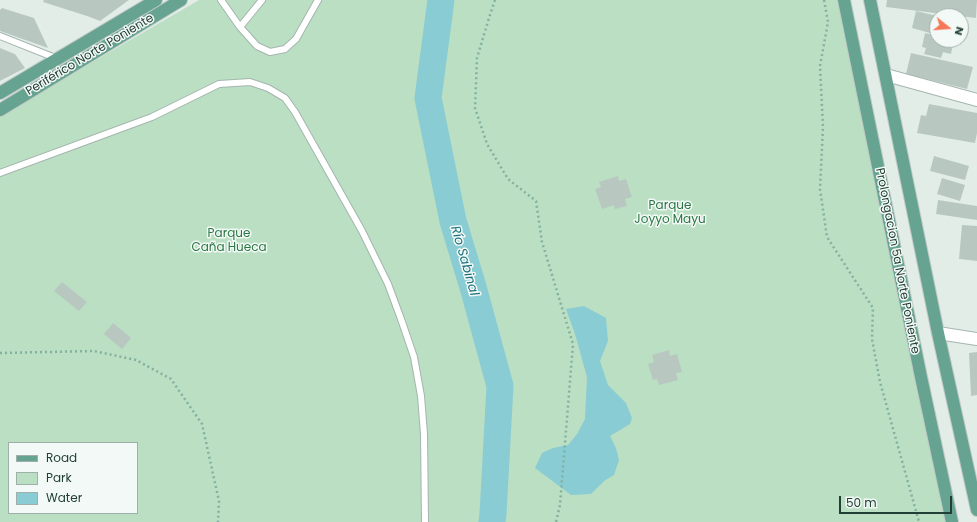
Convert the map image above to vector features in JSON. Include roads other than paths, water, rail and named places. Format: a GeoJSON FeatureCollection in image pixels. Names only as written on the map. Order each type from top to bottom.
{"type":"FeatureCollection","features":[{"type":"Feature","properties":{"kind":"main road","name":"Periférico Norte Poniente"},"geometry":{"type":"LineString","coordinates":[[0,93],[156,0]]}},
{"type":"Feature","properties":{"kind":"main road","name":"Periférico Norte Poniente"},"geometry":{"type":"LineString","coordinates":[[0,110],[181,0]]}},
{"type":"Feature","properties":{"kind":"main road","name":"Prolongacion 5a Norte Poniente"},"geometry":{"type":"LineString","coordinates":[[844,0],[952,522]]}},
{"type":"Feature","properties":{"kind":"main road","name":"Prolongacion 5a Norte Poniente"},"geometry":{"type":"LineString","coordinates":[[870,0],[938,333],[977,510]]}},
{"type":"Feature","properties":{"kind":"street"},"geometry":{"type":"LineString","coordinates":[[886,75],[977,100]]}},
{"type":"Feature","properties":{"kind":"street"},"geometry":{"type":"LineString","coordinates":[[938,333],[977,339]]}},
{"type":"Feature","properties":{"kind":"lane"},"geometry":{"type":"LineString","coordinates":[[221,0],[240,27],[257,46],[270,52],[285,49],[296,39],[318,0]]}},
{"type":"Feature","properties":{"kind":"lane"},"geometry":{"type":"LineString","coordinates":[[240,27],[262,0]]}},
{"type":"Feature","properties":{"kind":"lane"},"geometry":{"type":"LineString","coordinates":[[0,36],[58,59]]}},
{"type":"Feature","properties":{"kind":"lane"},"geometry":{"type":"LineString","coordinates":[[0,173],[152,117],[219,84],[250,82],[268,88],[285,98],[295,112],[362,231],[388,284],[408,338],[414,357],[421,396],[424,434],[425,522]]}},
{"type":"Feature","properties":{"kind":"water"},"geometry":{"type":"Polygon","coordinates":[[[584,306],[606,318],[608,341],[600,361],[608,385],[626,403],[632,418],[630,424],[610,436],[616,448],[619,460],[614,475],[604,481],[591,494],[571,495],[535,468],[542,453],[553,448],[568,445],[577,434],[585,419],[587,377],[575,334],[566,309],[584,306]]]}},
{"type":"Feature","properties":{"kind":"waterway","name":"Río Sabinal"},"geometry":{"type":"LineString","coordinates":[[441,0],[428,98],[453,221],[500,386],[492,522]]}},
{"type":"Feature","properties":{"kind":"park label","name":"Parque Joyyo Mayu"},"geometry":{"type":"Point","coordinates":[670,213]}},
{"type":"Feature","properties":{"kind":"park label","name":"Parque Caña Hueca"},"geometry":{"type":"Point","coordinates":[229,241]}}]}
